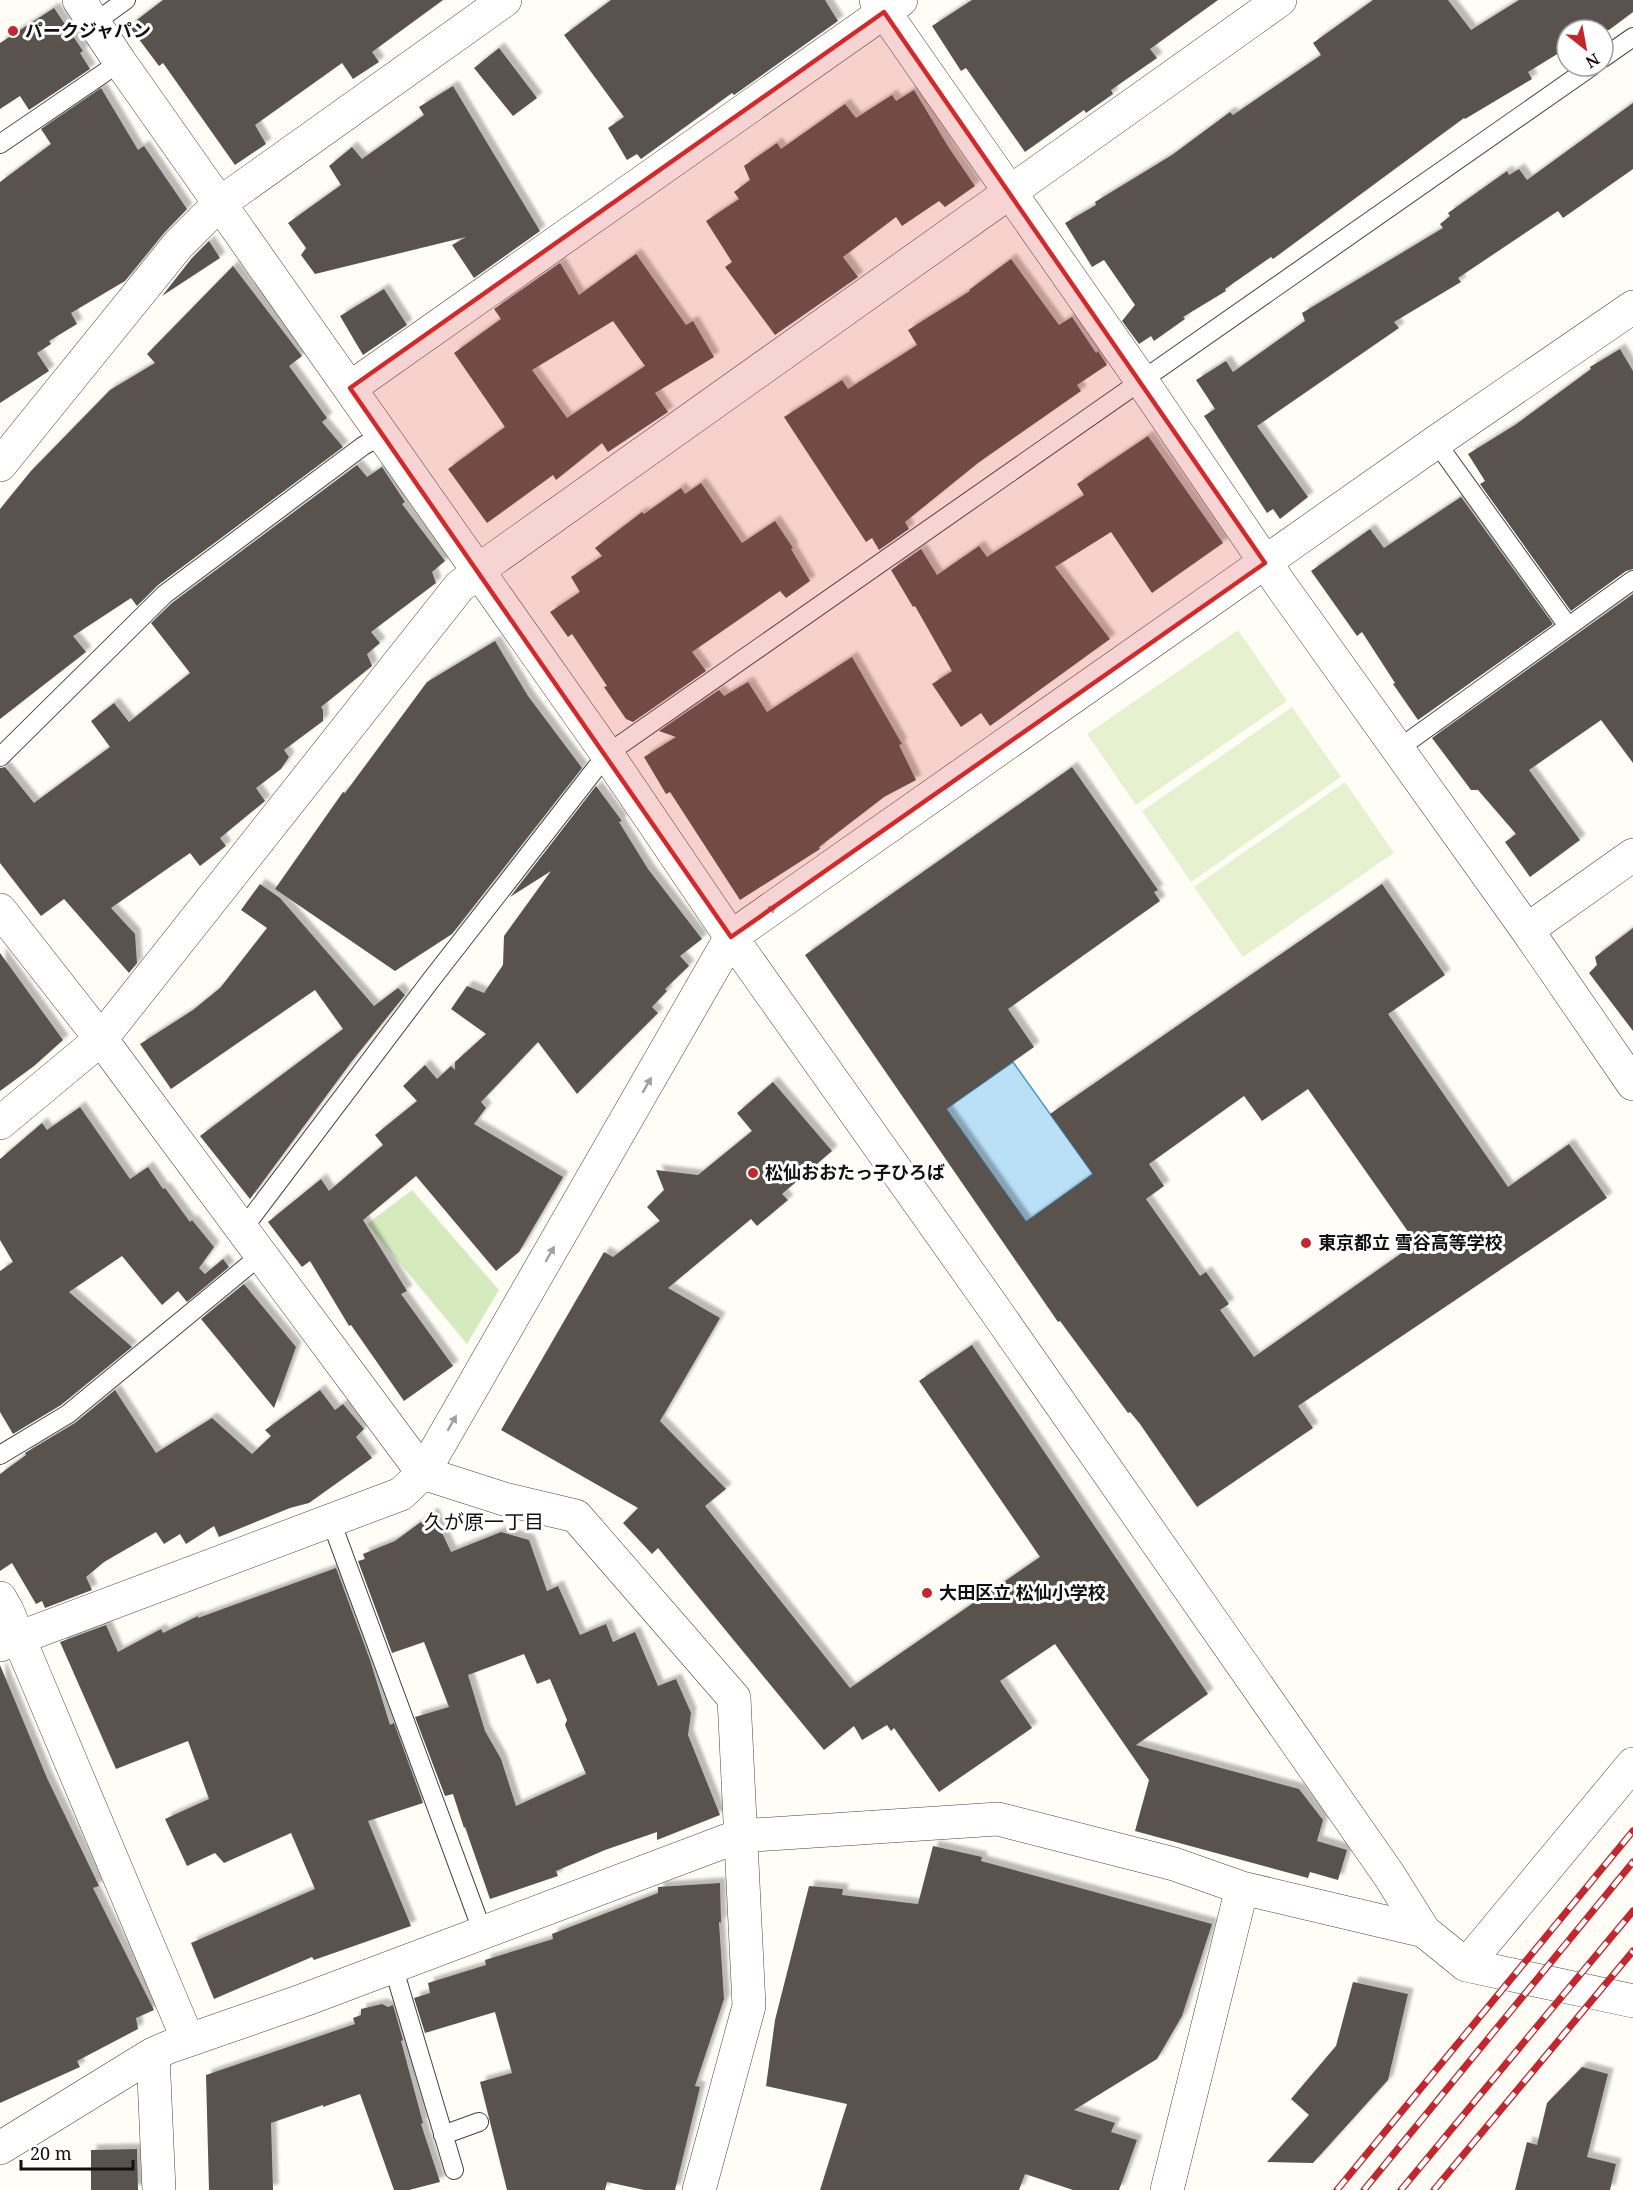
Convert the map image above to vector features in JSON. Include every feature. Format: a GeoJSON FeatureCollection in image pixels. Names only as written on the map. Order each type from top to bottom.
{"type":"FeatureCollection","features":[{"type":"Feature","properties":{"kind":"street"},"geometry":{"type":"LineString","coordinates":[[0,465],[178,245],[219,204],[505,0]]}},
{"type":"Feature","properties":{"kind":"street"},"geometry":{"type":"LineString","coordinates":[[0,1123],[101,1039],[459,587],[1280,0]]}},
{"type":"Feature","properties":{"kind":"street"},"geometry":{"type":"LineString","coordinates":[[350,388],[887,4],[1010,192],[1265,562],[1527,930],[1633,1084]]}},
{"type":"Feature","properties":{"kind":"street"},"geometry":{"type":"LineString","coordinates":[[86,12],[477,572],[607,754],[731,937],[1000,1317],[1389,1875],[1424,1931],[1466,1965],[1633,2001]]}},
{"type":"Feature","properties":{"kind":"street"},"geometry":{"type":"LineString","coordinates":[[9,1641],[401,1494],[423,1473],[731,937],[1633,307]]}},
{"type":"Feature","properties":{"kind":"street"},"geometry":{"type":"LineString","coordinates":[[1527,930],[1633,855]]}},
{"type":"Feature","properties":{"kind":"street"},"geometry":{"type":"LineString","coordinates":[[0,910],[101,1039],[423,1473],[504,1498],[576,1516],[734,1698],[749,2006],[699,2190]]}},
{"type":"Feature","properties":{"kind":"street"},"geometry":{"type":"LineString","coordinates":[[0,1598],[7,1610],[9,1641],[188,2040]]}},
{"type":"Feature","properties":{"kind":"street"},"geometry":{"type":"LineString","coordinates":[[1466,1965],[1633,1764]]}},
{"type":"Feature","properties":{"kind":"street"},"geometry":{"type":"LineString","coordinates":[[0,2148],[153,2054],[304,2000],[740,1836],[999,1818],[1174,1864],[1242,1888],[1424,1931]]}},
{"type":"Feature","properties":{"kind":"street"},"geometry":{"type":"LineString","coordinates":[[1167,2190],[1242,1888]]}},
{"type":"Feature","properties":{"kind":"street"},"geometry":{"type":"LineString","coordinates":[[153,2054],[159,2190]]}},
{"type":"Feature","properties":{"kind":"lane"},"geometry":{"type":"LineString","coordinates":[[86,12],[126,0]]}},
{"type":"Feature","properties":{"kind":"lane"},"geometry":{"type":"LineString","coordinates":[[1615,50],[1633,37]]}},
{"type":"Feature","properties":{"kind":"lane"},"geometry":{"type":"LineString","coordinates":[[0,144],[120,62]]}},
{"type":"Feature","properties":{"kind":"lane"},"geometry":{"type":"LineString","coordinates":[[0,1455],[68,1414],[252,1242],[431,980],[607,754],[1575,78]]}},
{"type":"Feature","properties":{"kind":"lane"},"geometry":{"type":"LineString","coordinates":[[0,757],[165,594],[363,446],[381,435]]}},
{"type":"Feature","properties":{"kind":"lane"},"geometry":{"type":"LineString","coordinates":[[1437,442],[1568,626]]}},
{"type":"Feature","properties":{"kind":"lane"},"geometry":{"type":"LineString","coordinates":[[1398,749],[1633,580]]}},
{"type":"Feature","properties":{"kind":"lane"},"geometry":{"type":"LineString","coordinates":[[331,1521],[483,1933]]}},
{"type":"Feature","properties":{"kind":"lane"},"geometry":{"type":"LineString","coordinates":[[393,1966],[454,2169]]}},
{"type":"Feature","properties":{"kind":"lane"},"geometry":{"type":"LineString","coordinates":[[443,2135],[478,2122]]}},
{"type":"Feature","properties":{"kind":"highlighted area"},"geometry":{"type":"Polygon","coordinates":[[[884,12],[1265,563],[731,937],[350,388],[884,12]]]}},
{"type":"Feature","properties":{"kind":"green space"},"geometry":{"type":"Polygon","coordinates":[[[1238,630],[1287,701],[1136,805],[1087,734],[1238,630]]]}},
{"type":"Feature","properties":{"kind":"green space"},"geometry":{"type":"Polygon","coordinates":[[[1292,707],[1341,777],[1191,882],[1142,811],[1292,707]]]}},
{"type":"Feature","properties":{"kind":"green space"},"geometry":{"type":"Polygon","coordinates":[[[1345,782],[1394,853],[1243,957],[1194,887],[1345,782]]]}},
{"type":"Feature","properties":{"kind":"green space"},"geometry":{"type":"Polygon","coordinates":[[[412,1190],[499,1290],[467,1344],[367,1224],[412,1190]]]}},
{"type":"Feature","properties":{"kind":"water"},"geometry":{"type":"Polygon","coordinates":[[[1013,1062],[1093,1174],[1026,1222],[946,1109],[1013,1062]]]}},
{"type":"Feature","properties":{"kind":"building"},"geometry":{"type":"Polygon","coordinates":[[[163,0],[443,0],[372,52],[379,62],[353,79],[342,63],[255,125],[266,144],[235,165],[163,63],[159,66],[129,26],[163,0]]]}},
{"type":"Feature","properties":{"kind":"building"},"geometry":{"type":"Polygon","coordinates":[[[611,0],[825,0],[838,21],[734,95],[732,93],[641,159],[637,154],[627,160],[608,128],[624,117],[564,35],[611,0]]]}},
{"type":"Feature","properties":{"kind":"building"},"geometry":{"type":"Polygon","coordinates":[[[972,0],[1218,0],[1150,49],[1157,58],[1111,90],[1113,94],[1086,113],[1084,110],[1025,152],[966,68],[961,71],[932,26],[972,0]]]}},
{"type":"Feature","properties":{"kind":"building"},"geometry":{"type":"Polygon","coordinates":[[[1373,0],[1448,0],[1471,30],[1519,0],[1633,0],[1633,12],[1615,26],[1615,18],[1555,18],[1555,55],[1528,72],[1532,79],[1464,118],[1273,259],[1271,257],[1225,289],[1226,291],[1183,317],[1185,319],[1154,341],[1151,336],[1139,344],[1122,321],[1135,305],[1104,260],[1092,267],[1065,223],[1172,155],[1230,112],[1233,115],[1321,55],[1313,43],[1373,0]]]}},
{"type":"Feature","properties":{"kind":"building"},"geometry":{"type":"Polygon","coordinates":[[[54,8],[83,51],[80,53],[90,69],[29,110],[20,96],[0,109],[0,43],[54,8]]]}},
{"type":"Feature","properties":{"kind":"building"},"geometry":{"type":"Polygon","coordinates":[[[499,48],[537,98],[513,116],[474,68],[499,48]]]}},
{"type":"Feature","properties":{"kind":"building"},"geometry":{"type":"Polygon","coordinates":[[[453,86],[540,231],[474,278],[452,245],[466,237],[315,274],[301,255],[306,248],[288,223],[341,185],[329,166],[352,147],[362,159],[424,115],[419,107],[453,86]]]}},
{"type":"Feature","properties":{"kind":"building"},"geometry":{"type":"Polygon","coordinates":[[[101,88],[138,150],[144,146],[187,209],[125,281],[71,313],[77,324],[49,341],[51,344],[37,353],[49,371],[0,403],[0,182],[51,144],[41,129],[101,88]]]}},
{"type":"Feature","properties":{"kind":"building"},"geometry":{"type":"Polygon","coordinates":[[[914,90],[975,186],[945,207],[939,201],[902,226],[896,217],[843,257],[858,277],[775,335],[725,267],[732,262],[706,221],[739,199],[734,192],[750,180],[744,166],[777,143],[781,149],[845,104],[856,118],[892,95],[896,101],[914,90]]]}},
{"type":"Feature","properties":{"kind":"building"},"geometry":{"type":"Polygon","coordinates":[[[1633,103],[1633,169],[1563,218],[1558,211],[1458,278],[1461,282],[1394,322],[1399,328],[1257,426],[1308,497],[1280,519],[1273,509],[1267,513],[1204,416],[1215,409],[1196,380],[1226,361],[1233,372],[1305,321],[1302,313],[1443,228],[1440,224],[1450,216],[1448,213],[1507,171],[1509,175],[1519,169],[1527,180],[1633,103]]]}},
{"type":"Feature","properties":{"kind":"building"},"geometry":{"type":"Polygon","coordinates":[[[209,241],[220,258],[162,296],[192,258],[209,241]]]}},
{"type":"Feature","properties":{"kind":"building"},"geometry":{"type":"Polygon","coordinates":[[[636,254],[686,325],[693,321],[714,357],[655,393],[668,412],[608,452],[602,443],[556,480],[553,475],[487,523],[448,469],[505,427],[454,353],[501,319],[494,309],[560,263],[579,295],[636,254]],[[613,321],[532,370],[567,418],[645,366],[613,321]]]}},
{"type":"Feature","properties":{"kind":"building"},"geometry":{"type":"Polygon","coordinates":[[[1011,259],[1059,325],[1072,317],[1096,353],[1098,351],[1107,365],[1077,385],[1081,391],[978,463],[905,522],[909,529],[879,550],[872,538],[866,542],[784,417],[842,380],[848,389],[917,345],[908,330],[970,291],[1011,259]]]}},
{"type":"Feature","properties":{"kind":"building"},"geometry":{"type":"Polygon","coordinates":[[[233,266],[302,356],[289,366],[327,418],[322,422],[343,447],[158,585],[137,606],[131,598],[73,636],[86,652],[0,719],[0,509],[31,471],[110,390],[155,363],[147,354],[233,266]]]}},
{"type":"Feature","properties":{"kind":"building"},"geometry":{"type":"Polygon","coordinates":[[[384,289],[407,325],[363,355],[340,316],[384,289]]]}},
{"type":"Feature","properties":{"kind":"building"},"geometry":{"type":"Polygon","coordinates":[[[1620,349],[1633,371],[1633,569],[1626,571],[1571,611],[1480,484],[1485,481],[1468,454],[1515,425],[1591,369],[1590,367],[1620,349]]]}},
{"type":"Feature","properties":{"kind":"building"},"geometry":{"type":"Polygon","coordinates":[[[1148,436],[1223,543],[1152,593],[1111,532],[1055,567],[1110,639],[990,726],[981,713],[961,727],[932,684],[952,671],[915,606],[913,607],[891,570],[921,549],[937,575],[979,546],[987,557],[1084,495],[1077,484],[1148,436]]]}},
{"type":"Feature","properties":{"kind":"building"},"geometry":{"type":"Polygon","coordinates":[[[357,465],[367,477],[382,467],[405,502],[402,504],[445,561],[432,572],[436,583],[371,632],[380,643],[367,654],[372,666],[321,707],[323,721],[284,750],[289,757],[281,769],[256,788],[265,801],[220,838],[226,846],[200,866],[190,853],[111,908],[135,934],[137,963],[129,973],[64,899],[41,916],[0,863],[0,768],[5,767],[34,803],[110,747],[91,721],[114,703],[129,722],[190,673],[151,623],[172,603],[357,465]]]}},
{"type":"Feature","properties":{"kind":"building"},"geometry":{"type":"Polygon","coordinates":[[[701,483],[742,543],[775,521],[793,548],[791,549],[810,581],[786,598],[780,591],[692,652],[706,671],[633,722],[626,719],[572,634],[568,637],[550,612],[580,592],[571,577],[602,556],[595,548],[642,512],[644,514],[681,488],[685,494],[701,483]]]}},
{"type":"Feature","properties":{"kind":"building"},"geometry":{"type":"Polygon","coordinates":[[[1461,497],[1553,624],[1418,720],[1362,632],[1357,636],[1311,571],[1370,529],[1384,548],[1461,497]]]}},
{"type":"Feature","properties":{"kind":"building"},"geometry":{"type":"Polygon","coordinates":[[[1633,594],[1633,763],[1601,720],[1529,770],[1580,840],[1530,877],[1505,842],[1516,834],[1478,790],[1471,790],[1432,738],[1633,594]]]}},
{"type":"Feature","properties":{"kind":"building"},"geometry":{"type":"Polygon","coordinates":[[[495,641],[528,696],[582,768],[452,934],[395,971],[275,889],[343,792],[345,793],[427,682],[495,641]]]}},
{"type":"Feature","properties":{"kind":"building"},"geometry":{"type":"Polygon","coordinates":[[[852,657],[902,744],[899,745],[916,780],[884,797],[819,847],[820,849],[740,900],[670,792],[666,794],[644,757],[676,737],[659,731],[719,690],[724,696],[748,682],[767,712],[852,657]]]}},
{"type":"Feature","properties":{"kind":"building"},"geometry":{"type":"Polygon","coordinates":[[[1072,767],[1158,890],[1154,892],[1160,901],[1008,1009],[1034,1047],[946,1109],[1026,1222],[1093,1174],[1050,1114],[1382,884],[1445,975],[1388,1014],[1508,1187],[1569,1144],[1607,1198],[1298,1406],[1313,1428],[1197,1507],[1140,1424],[1130,1412],[1128,1413],[1060,1321],[1058,1322],[805,955],[1072,767]],[[1308,1089],[1262,1121],[1244,1096],[1149,1164],[1164,1186],[1146,1199],[1200,1276],[1206,1272],[1229,1304],[1220,1310],[1254,1357],[1416,1243],[1308,1089]]]}},
{"type":"Feature","properties":{"kind":"building"},"geometry":{"type":"Polygon","coordinates":[[[596,786],[622,821],[619,822],[648,869],[702,939],[680,956],[689,966],[665,989],[667,991],[652,1007],[658,1013],[577,1094],[538,1042],[481,1102],[486,1108],[474,1124],[563,1177],[519,1252],[496,1271],[416,1176],[363,1220],[407,1291],[401,1294],[453,1366],[404,1401],[351,1325],[349,1326],[310,1261],[302,1267],[268,1222],[321,1179],[329,1191],[383,1145],[375,1135],[417,1101],[403,1086],[425,1065],[437,1079],[451,1066],[455,1070],[455,1062],[486,1034],[451,1009],[467,986],[484,993],[503,965],[504,936],[551,871],[510,897],[596,786]]]}},
{"type":"Feature","properties":{"kind":"building"},"geometry":{"type":"Polygon","coordinates":[[[260,884],[280,898],[374,1006],[398,988],[405,995],[352,1061],[250,1199],[200,1136],[343,1029],[315,990],[171,1089],[140,1044],[193,1010],[220,988],[267,928],[241,910],[260,884]]]}},
{"type":"Feature","properties":{"kind":"building"},"geometry":{"type":"Polygon","coordinates":[[[1633,928],[1633,1031],[1589,973],[1597,965],[1595,957],[1633,928]]]}},
{"type":"Feature","properties":{"kind":"building"},"geometry":{"type":"Polygon","coordinates":[[[0,953],[63,1040],[34,1066],[0,1091],[0,953]]]}},
{"type":"Feature","properties":{"kind":"building"},"geometry":{"type":"Polygon","coordinates":[[[773,1082],[832,1151],[782,1194],[788,1200],[757,1226],[751,1219],[668,1288],[720,1318],[660,1421],[726,1489],[705,1506],[850,1688],[1040,1557],[919,1381],[972,1345],[1208,1694],[1136,1745],[1299,1789],[1323,1820],[1317,1841],[1347,1850],[1338,1880],[1310,1872],[1308,1878],[1135,1831],[1149,1780],[1055,1644],[1000,1681],[1032,1728],[939,1792],[894,1728],[891,1731],[887,1725],[862,1740],[854,1726],[824,1750],[658,1548],[652,1554],[623,1523],[638,1508],[501,1430],[604,1252],[613,1257],[660,1221],[647,1207],[664,1190],[656,1170],[698,1175],[752,1131],[737,1113],[773,1082]]]}},
{"type":"Feature","properties":{"kind":"building"},"geometry":{"type":"Polygon","coordinates":[[[80,1107],[130,1179],[148,1167],[190,1222],[192,1220],[214,1247],[199,1268],[205,1274],[223,1259],[229,1267],[187,1302],[178,1291],[162,1305],[122,1256],[69,1292],[132,1347],[61,1405],[13,1434],[0,1412],[0,1271],[13,1262],[0,1240],[0,1159],[42,1123],[47,1130],[80,1107]]]}},
{"type":"Feature","properties":{"kind":"building"},"geometry":{"type":"Polygon","coordinates":[[[244,1284],[296,1347],[274,1408],[201,1319],[244,1284]]]}},
{"type":"Feature","properties":{"kind":"building"},"geometry":{"type":"Polygon","coordinates":[[[115,1390],[156,1453],[212,1418],[252,1454],[271,1436],[265,1430],[320,1390],[335,1410],[343,1404],[364,1429],[356,1437],[372,1458],[309,1503],[290,1508],[219,1537],[214,1526],[186,1544],[180,1534],[164,1544],[156,1532],[104,1562],[86,1577],[92,1590],[45,1608],[42,1601],[36,1604],[12,1563],[0,1571],[0,1474],[26,1455],[25,1453],[75,1423],[115,1390]]]}},
{"type":"Feature","properties":{"kind":"building"},"geometry":{"type":"Polygon","coordinates":[[[433,1513],[451,1552],[501,1532],[529,1540],[547,1591],[558,1586],[580,1635],[606,1624],[613,1642],[635,1632],[658,1686],[676,1679],[691,1713],[688,1735],[720,1815],[657,1840],[657,1832],[605,1850],[556,1871],[558,1876],[490,1899],[453,1794],[445,1796],[415,1717],[449,1707],[424,1642],[392,1653],[358,1561],[365,1559],[363,1554],[395,1541],[433,1513]],[[524,1654],[468,1675],[485,1731],[501,1759],[516,1806],[586,1774],[565,1725],[567,1720],[550,1679],[537,1684],[524,1654]]]}},
{"type":"Feature","properties":{"kind":"building"},"geometry":{"type":"Polygon","coordinates":[[[336,1568],[370,1660],[390,1725],[394,1723],[423,1803],[368,1821],[411,1926],[314,1960],[312,1957],[214,1999],[191,1943],[315,1889],[291,1833],[224,1863],[215,1853],[187,1866],[165,1819],[209,1799],[188,1741],[116,1769],[60,1642],[106,1625],[118,1652],[161,1629],[163,1633],[198,1616],[198,1618],[336,1568]]]}},
{"type":"Feature","properties":{"kind":"building"},"geometry":{"type":"Polygon","coordinates":[[[0,1665],[47,1778],[99,1886],[93,1888],[154,2010],[136,2018],[138,2029],[77,2061],[80,2067],[0,2103],[0,1665]]]}},
{"type":"Feature","properties":{"kind":"building"},"geometry":{"type":"Polygon","coordinates":[[[933,1846],[982,1857],[981,1861],[1212,1924],[1182,2016],[1157,2059],[1074,2110],[1115,2123],[1111,2132],[1137,2140],[1119,2190],[1073,2190],[1025,2174],[1019,2190],[820,2190],[847,2104],[766,2086],[775,2020],[809,1886],[843,1889],[842,1895],[918,1904],[933,1846]]]}},
{"type":"Feature","properties":{"kind":"building"},"geometry":{"type":"Polygon","coordinates":[[[720,1883],[721,1923],[719,1922],[724,1999],[695,2086],[700,2087],[675,2190],[644,2190],[607,2182],[605,2190],[507,2190],[480,2082],[512,2073],[495,2012],[425,2033],[414,1998],[430,1993],[428,1983],[486,1965],[485,1960],[553,1939],[552,1934],[658,1893],[658,1887],[720,1883]]]}},
{"type":"Feature","properties":{"kind":"building"},"geometry":{"type":"Polygon","coordinates":[[[1353,1982],[1408,1994],[1388,2080],[1313,2163],[1267,2162],[1309,2115],[1291,2099],[1336,2046],[1353,1982]]]}},
{"type":"Feature","properties":{"kind":"building"},"geometry":{"type":"Polygon","coordinates":[[[382,2004],[388,2007],[393,2005],[423,2123],[421,2124],[440,2182],[409,2190],[394,2190],[360,2094],[271,2123],[273,2190],[209,2190],[206,2075],[355,2024],[353,2018],[361,2015],[361,2009],[382,2004]]]}},
{"type":"Feature","properties":{"kind":"building"},"geometry":{"type":"Polygon","coordinates":[[[1582,2067],[1608,2074],[1587,2157],[1616,2164],[1610,2190],[1515,2190],[1527,2142],[1537,2145],[1547,2103],[1582,2067]]]}},
{"type":"Feature","properties":{"kind":"building"},"geometry":{"type":"Polygon","coordinates":[[[137,2149],[138,2190],[91,2190],[91,2150],[137,2149]]]}},
{"type":"Feature","properties":{"kind":"railway"},"geometry":{"type":"LineString","coordinates":[[1337,2190],[1633,1831]]}},
{"type":"Feature","properties":{"kind":"railway"},"geometry":{"type":"LineString","coordinates":[[1364,2190],[1633,1862]]}},
{"type":"Feature","properties":{"kind":"railway"},"geometry":{"type":"LineString","coordinates":[[1401,2190],[1633,1911]]}},
{"type":"Feature","properties":{"kind":"railway"},"geometry":{"type":"LineString","coordinates":[[1434,2190],[1633,1951]]}},
{"type":"Feature","properties":{"kind":"place","name":"パークジャパン"},"geometry":{"type":"Point","coordinates":[13,31]}},
{"type":"Feature","properties":{"kind":"place","name":"松仙おおたっ子ひろば"},"geometry":{"type":"Point","coordinates":[753,1173]}},
{"type":"Feature","properties":{"kind":"place","name":"東京都立 雪谷高等学校"},"geometry":{"type":"Point","coordinates":[1306,1243]}},
{"type":"Feature","properties":{"kind":"place","name":"大田区立 松仙小学校"},"geometry":{"type":"Point","coordinates":[927,1593]}},
{"type":"Feature","properties":{"kind":"district","name":"久が原一丁目"},"geometry":{"type":"Point","coordinates":[484,1522]}}]}
